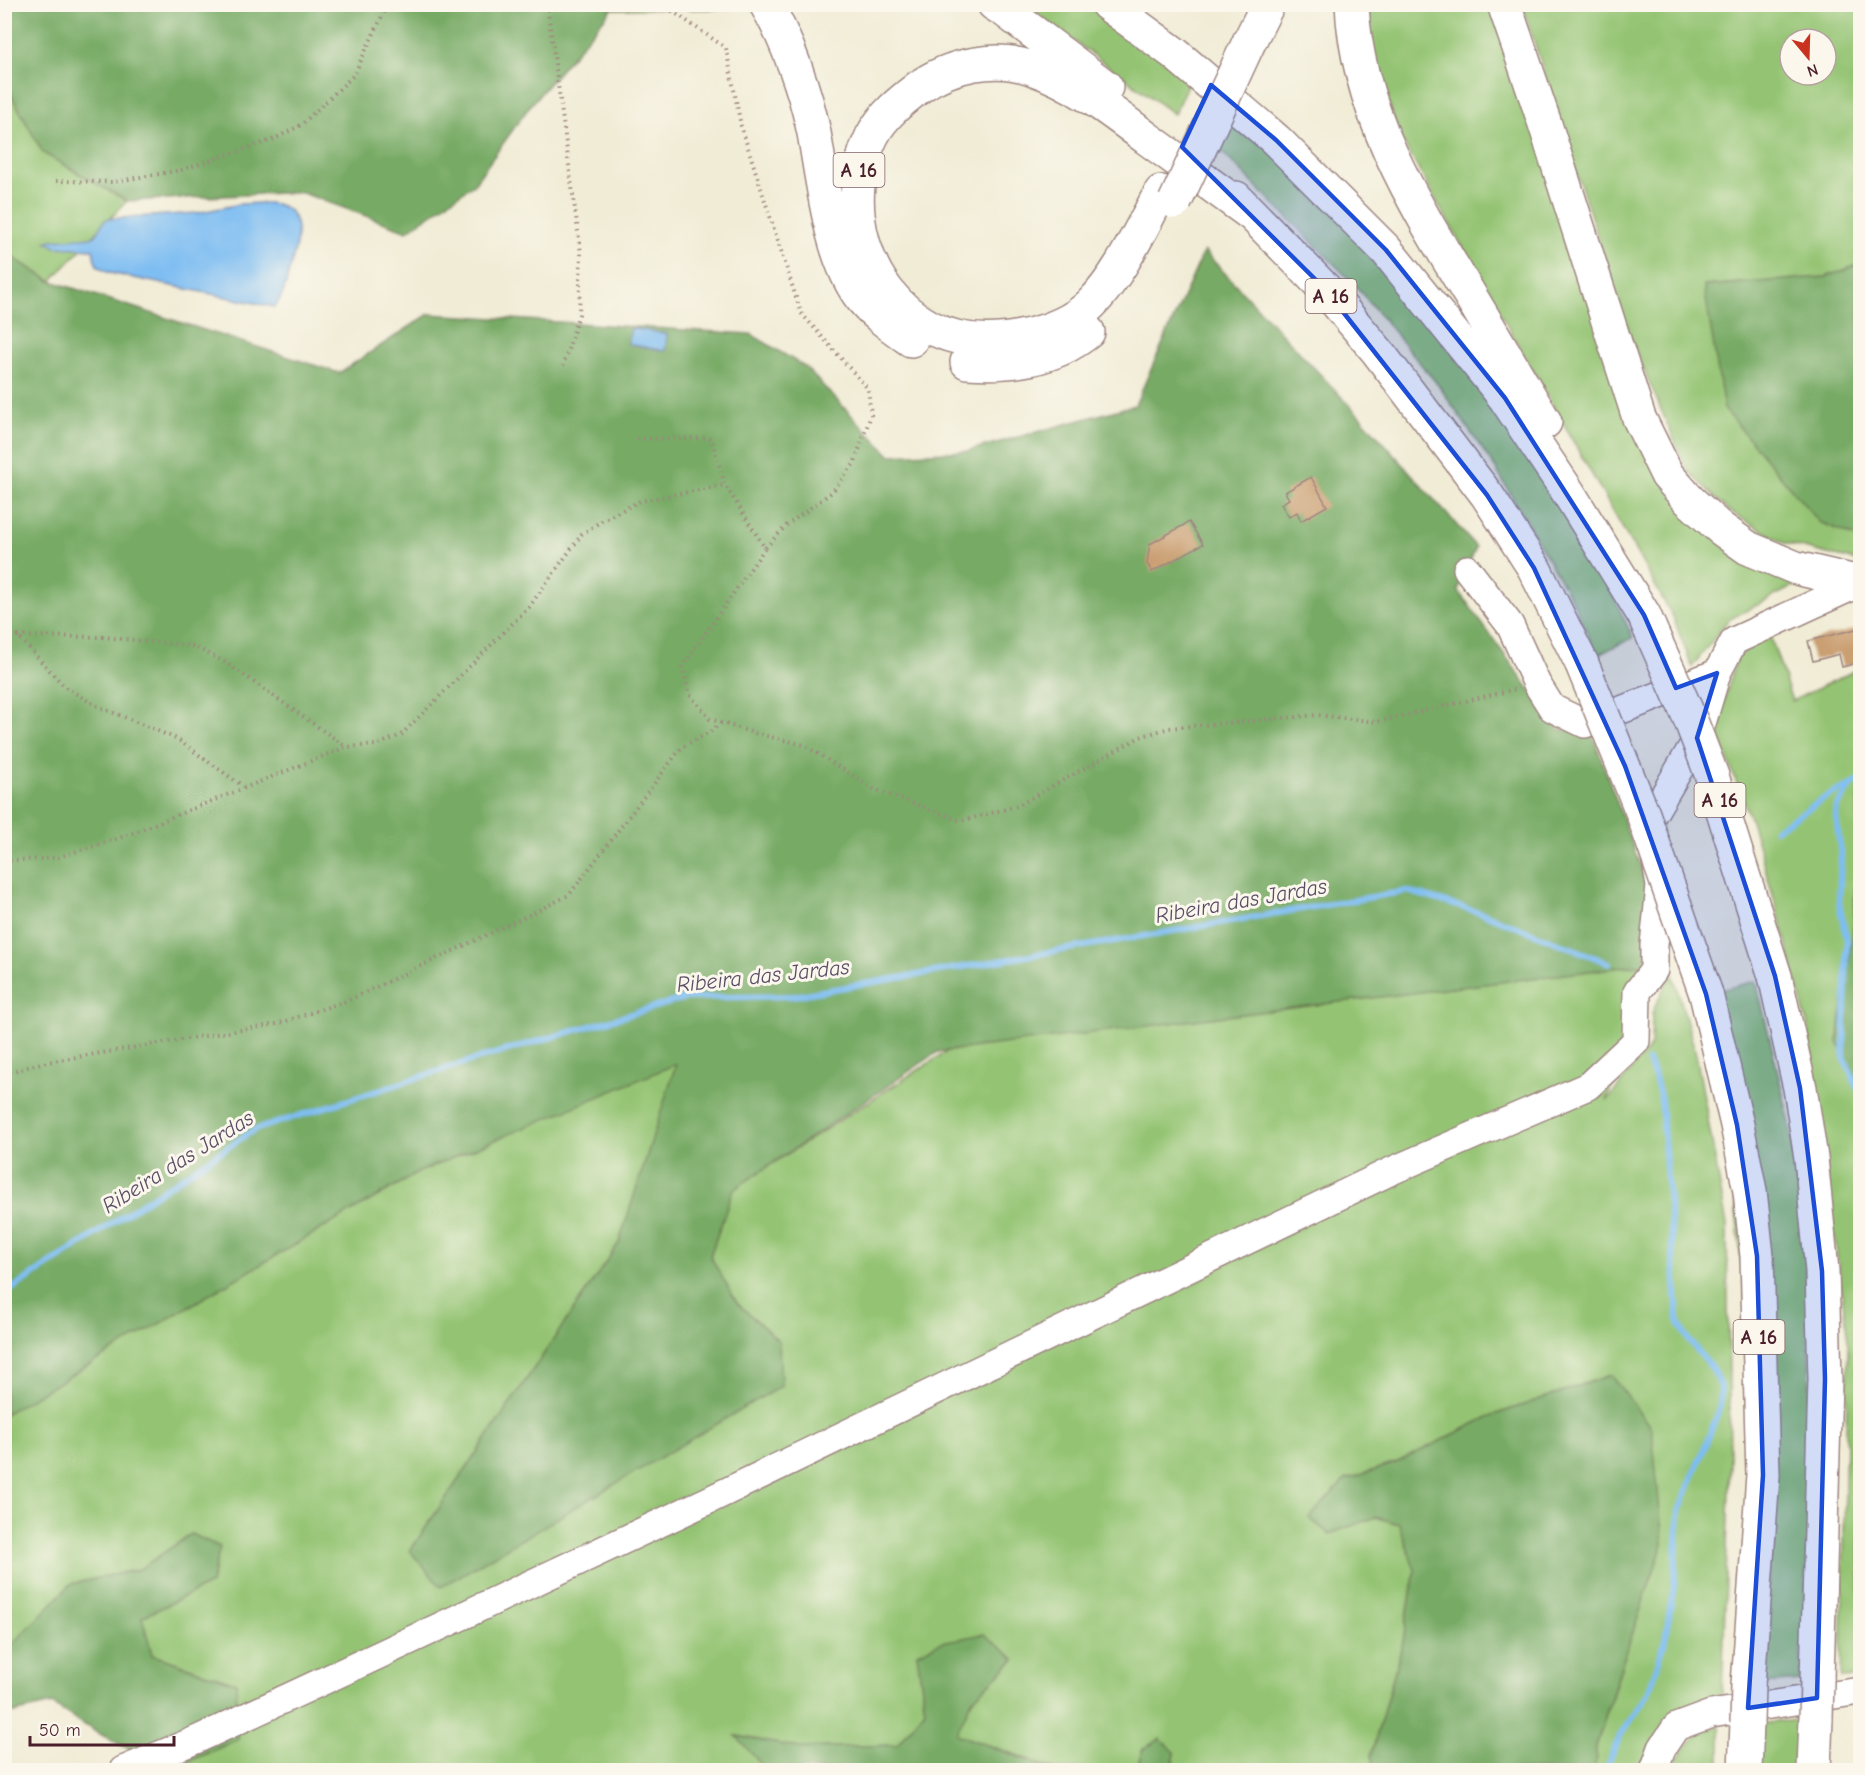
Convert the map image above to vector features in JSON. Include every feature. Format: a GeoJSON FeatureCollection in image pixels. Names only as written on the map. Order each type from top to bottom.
{"type":"FeatureCollection","features":[{"type":"Feature","properties":{"kind":"main road","name":"A 16"},"geometry":{"type":"LineString","coordinates":[[766,4],[793,64],[813,131],[824,197],[841,259],[859,295],[885,322],[919,346],[957,361],[998,364],[1035,359],[1075,343],[1112,313],[1142,273],[1168,197],[1244,26],[1268,4]]}},
{"type":"Feature","properties":{"kind":"main road","name":"A 16"},"geometry":{"type":"LineString","coordinates":[[994,4],[1143,115],[1210,169],[1325,289],[1385,361],[1487,495],[1534,568],[1582,663],[1636,795],[1706,994],[1750,1191],[1757,1256],[1763,1475],[1748,1685],[1745,1770]]}},
{"type":"Feature","properties":{"kind":"main road","name":"A 16"},"geometry":{"type":"LineString","coordinates":[[1107,4],[1174,53],[1276,140],[1386,250],[1504,398],[1568,492],[1647,622]]}},
{"type":"Feature","properties":{"kind":"main road","name":"A 16"},"geometry":{"type":"LineString","coordinates":[[1352,4],[1353,28],[1366,86],[1390,152],[1418,208],[1632,575],[1647,622],[1691,721],[1712,776],[1775,976],[1800,1088],[1811,1158],[1822,1271],[1826,1379],[1814,1770]]}},
{"type":"Feature","properties":{"kind":"main road"},"geometry":{"type":"LineString","coordinates":[[1504,4],[1639,418],[1667,475],[1689,500],[1720,528],[1748,548],[1796,568],[1860,583]]}},
{"type":"Feature","properties":{"kind":"main road","name":"A 16"},"geometry":{"type":"LineString","coordinates":[[1168,197],[1091,304],[1065,324],[1032,335],[998,341],[964,339],[930,327],[898,304],[878,276],[862,244],[857,210],[859,170],[873,135],[894,106],[927,81],[959,66],[996,62],[1029,67],[1083,91],[1251,214]]}},
{"type":"Feature","properties":{"kind":"street"},"geometry":{"type":"LineString","coordinates":[[1467,569],[1509,625],[1537,684],[1552,708],[1585,723],[1717,673]]}},
{"type":"Feature","properties":{"kind":"street"},"geometry":{"type":"LineString","coordinates":[[123,1770],[198,1739],[665,1521],[1389,1172],[1588,1086],[1636,1041],[1637,992],[1654,970],[1660,885],[1649,821],[1698,737],[1717,673],[1734,641],[1860,583]]}},
{"type":"Feature","properties":{"kind":"street"},"geometry":{"type":"LineString","coordinates":[[1654,1770],[1662,1748],[1676,1727],[1711,1714],[1860,1691]]}},
{"type":"Feature","properties":{"kind":"path"},"geometry":{"type":"LineString","coordinates":[[56,181],[112,182],[181,170],[272,140],[301,125],[354,75],[388,4]]}},
{"type":"Feature","properties":{"kind":"path"},"geometry":{"type":"LineString","coordinates":[[547,4],[581,253],[579,314],[563,366]]}},
{"type":"Feature","properties":{"kind":"path"},"geometry":{"type":"LineString","coordinates":[[662,4],[726,48],[741,126],[801,313],[868,389],[871,415],[854,464],[832,492],[787,525],[765,548],[682,667],[690,695],[710,719],[804,745],[874,789],[961,821],[1017,806],[1140,737],[1169,728],[1318,715],[1377,722],[1537,684]]}},
{"type":"Feature","properties":{"kind":"path"},"geometry":{"type":"LineString","coordinates":[[637,439],[711,438],[725,485],[765,548]]}},
{"type":"Feature","properties":{"kind":"path"},"geometry":{"type":"LineString","coordinates":[[4,861],[55,858],[125,836],[346,747],[377,745],[401,735],[529,607],[582,534],[640,501],[725,485]]}},
{"type":"Feature","properties":{"kind":"path"},"geometry":{"type":"LineString","coordinates":[[4,636],[104,637],[194,646],[225,662],[346,747]]}},
{"type":"Feature","properties":{"kind":"path"},"geometry":{"type":"LineString","coordinates":[[18,636],[65,687],[95,705],[177,739],[245,787]]}},
{"type":"Feature","properties":{"kind":"path"},"geometry":{"type":"LineString","coordinates":[[4,1074],[41,1062],[277,1024],[349,1000],[537,911],[569,895],[682,747],[710,732],[721,723]]}},
{"type":"Feature","properties":{"kind":"highlighted area"},"geometry":{"type":"Polygon","coordinates":[[[1211,85],[1276,140],[1386,250],[1505,398],[1644,615],[1676,688],[1717,673],[1697,738],[1775,976],[1800,1088],[1822,1271],[1825,1379],[1817,1698],[1748,1708],[1763,1475],[1757,1256],[1737,1125],[1706,994],[1625,766],[1534,568],[1487,495],[1325,289],[1182,147],[1211,85]]]}},
{"type":"Feature","properties":{"kind":"green space"},"geometry":{"type":"Polygon","coordinates":[[[726,4],[729,9],[612,9],[609,5],[726,4]]]}},
{"type":"Feature","properties":{"kind":"green space"},"geometry":{"type":"Polygon","coordinates":[[[5,5],[609,5],[612,9],[530,106],[474,184],[407,231],[300,192],[127,201],[43,153],[5,83],[5,5]]]}},
{"type":"Feature","properties":{"kind":"green space"},"geometry":{"type":"Polygon","coordinates":[[[1025,5],[1092,5],[1191,76],[1174,114],[1025,5]]]}},
{"type":"Feature","properties":{"kind":"green space"},"geometry":{"type":"Polygon","coordinates":[[[1365,5],[1492,5],[1659,478],[1798,584],[1728,620],[1692,667],[1673,617],[1400,137],[1368,43],[1365,5]]]}},
{"type":"Feature","properties":{"kind":"green space"},"geometry":{"type":"Polygon","coordinates":[[[1522,5],[1860,5],[1860,264],[1826,277],[1704,286],[1819,522],[1860,539],[1860,562],[1784,543],[1729,511],[1687,470],[1632,342],[1522,5]]]}},
{"type":"Feature","properties":{"kind":"green space"},"geometry":{"type":"Polygon","coordinates":[[[4,83],[43,153],[127,201],[51,281],[5,253],[4,83]]]}},
{"type":"Feature","properties":{"kind":"green space"},"geometry":{"type":"Polygon","coordinates":[[[1231,113],[1360,236],[1454,345],[1599,565],[1633,638],[1597,655],[1573,602],[1496,469],[1439,386],[1355,285],[1215,145],[1231,113]]]}},
{"type":"Feature","properties":{"kind":"green space"},"geometry":{"type":"Polygon","coordinates":[[[1204,251],[1369,426],[1476,547],[1458,590],[1558,729],[1592,733],[1650,893],[1645,964],[938,1052],[733,1190],[710,1256],[737,1303],[779,1341],[781,1386],[441,1587],[410,1551],[619,1243],[676,1064],[419,1172],[5,1414],[5,253],[51,281],[339,373],[429,314],[751,334],[805,367],[890,455],[967,451],[1135,405],[1204,251]]]}},
{"type":"Feature","properties":{"kind":"green space"},"geometry":{"type":"Polygon","coordinates":[[[1860,264],[1860,538],[1819,522],[1724,409],[1704,286],[1826,277],[1860,264]]]}},
{"type":"Feature","properties":{"kind":"green space"},"geometry":{"type":"Polygon","coordinates":[[[1770,635],[1792,701],[1860,668],[1860,796],[1854,924],[1838,1041],[1860,1085],[1860,1677],[1841,1678],[1848,1341],[1808,1027],[1782,926],[1751,821],[1716,728],[1737,657],[1770,635]]]}},
{"type":"Feature","properties":{"kind":"green space"},"geometry":{"type":"Polygon","coordinates":[[[1859,796],[1860,1031],[1858,1032],[1860,1085],[1838,1042],[1854,924],[1859,796]]]}},
{"type":"Feature","properties":{"kind":"green space"},"geometry":{"type":"Polygon","coordinates":[[[1645,964],[1607,1101],[1651,1045],[1652,1013],[1672,970],[1696,1054],[1727,1225],[1730,1460],[1722,1694],[1668,1717],[1640,1770],[1595,1770],[1596,1747],[1663,1544],[1610,1375],[1488,1417],[1396,1463],[1345,1480],[1329,1534],[1376,1517],[1399,1524],[1415,1569],[1403,1642],[1371,1756],[1375,1770],[1172,1770],[1175,1752],[1143,1749],[1136,1770],[1055,1770],[955,1734],[972,1700],[1015,1660],[917,1653],[925,1710],[897,1745],[800,1748],[737,1736],[766,1770],[179,1770],[179,1766],[238,1739],[236,1684],[152,1655],[142,1617],[211,1584],[191,1534],[140,1569],[71,1584],[5,1653],[4,1414],[419,1172],[677,1063],[619,1243],[410,1551],[779,1341],[737,1303],[710,1256],[733,1189],[949,1050],[1645,964]]]}},
{"type":"Feature","properties":{"kind":"green space"},"geometry":{"type":"Polygon","coordinates":[[[1756,981],[1790,1124],[1805,1233],[1813,1473],[1800,1681],[1763,1684],[1770,1535],[1713,992],[1756,981]]]}},
{"type":"Feature","properties":{"kind":"green space"},"geometry":{"type":"Polygon","coordinates":[[[1611,1375],[1652,1429],[1663,1544],[1596,1746],[1595,1770],[1375,1770],[1371,1756],[1403,1642],[1415,1570],[1399,1524],[1376,1517],[1329,1534],[1309,1518],[1345,1480],[1396,1463],[1488,1417],[1611,1375]]]}},
{"type":"Feature","properties":{"kind":"green space"},"geometry":{"type":"Polygon","coordinates":[[[191,1534],[220,1547],[211,1584],[142,1617],[152,1655],[236,1683],[238,1739],[179,1766],[152,1761],[96,1732],[52,1704],[5,1715],[4,1653],[71,1584],[140,1569],[191,1534]]]}},
{"type":"Feature","properties":{"kind":"green space"},"geometry":{"type":"Polygon","coordinates":[[[984,1634],[1015,1659],[972,1700],[956,1734],[1055,1770],[766,1770],[736,1736],[800,1748],[897,1745],[925,1710],[917,1653],[941,1642],[984,1634]]]}},
{"type":"Feature","properties":{"kind":"green space"},"geometry":{"type":"Polygon","coordinates":[[[1797,1720],[1796,1770],[1757,1770],[1757,1724],[1797,1720]]]}},
{"type":"Feature","properties":{"kind":"green space"},"geometry":{"type":"Polygon","coordinates":[[[1720,1725],[1720,1770],[1670,1770],[1683,1750],[1701,1731],[1720,1725]]]}},
{"type":"Feature","properties":{"kind":"green space"},"geometry":{"type":"Polygon","coordinates":[[[1160,1739],[1175,1752],[1172,1770],[1136,1770],[1143,1749],[1160,1739]]]}},
{"type":"Feature","properties":{"kind":"water"},"geometry":{"type":"Polygon","coordinates":[[[240,204],[276,204],[286,209],[293,215],[296,224],[296,245],[293,257],[283,293],[274,307],[110,273],[101,269],[97,264],[93,249],[56,247],[46,242],[94,237],[107,219],[197,213],[240,204]]]}},
{"type":"Feature","properties":{"kind":"water"},"geometry":{"type":"Polygon","coordinates":[[[631,328],[667,334],[665,351],[628,344],[631,328]]]}},
{"type":"Feature","properties":{"kind":"building"},"geometry":{"type":"Polygon","coordinates":[[[1311,477],[1327,506],[1301,521],[1297,512],[1289,517],[1281,504],[1289,499],[1285,492],[1311,477]]]}},
{"type":"Feature","properties":{"kind":"building"},"geometry":{"type":"Polygon","coordinates":[[[1189,522],[1203,544],[1152,572],[1147,563],[1150,544],[1189,522]]]}},
{"type":"Feature","properties":{"kind":"building"},"geometry":{"type":"Polygon","coordinates":[[[1860,628],[1860,662],[1842,667],[1839,654],[1813,661],[1808,641],[1860,628]]]}},
{"type":"Feature","properties":{"kind":"waterway","name":"Ribeira das Jardas"},"geometry":{"type":"LineString","coordinates":[[1775,830],[1831,794],[1860,781]]}},
{"type":"Feature","properties":{"kind":"waterway"},"geometry":{"type":"LineString","coordinates":[[1852,785],[1837,806],[1836,816],[1841,856],[1839,903],[1847,940],[1844,1058],[1860,1092]]}},
{"type":"Feature","properties":{"kind":"waterway","name":"Ribeira das Jardas"},"geometry":{"type":"LineString","coordinates":[[4,1294],[254,1130],[480,1058],[686,998],[793,996],[1407,891],[1484,914],[1609,963]]}},
{"type":"Feature","properties":{"kind":"waterway"},"geometry":{"type":"LineString","coordinates":[[1605,1770],[1620,1736],[1648,1694],[1664,1645],[1674,1585],[1679,1511],[1716,1418],[1720,1401],[1720,1387],[1716,1375],[1684,1333],[1678,1320],[1661,1100],[1648,1061]]}}]}
